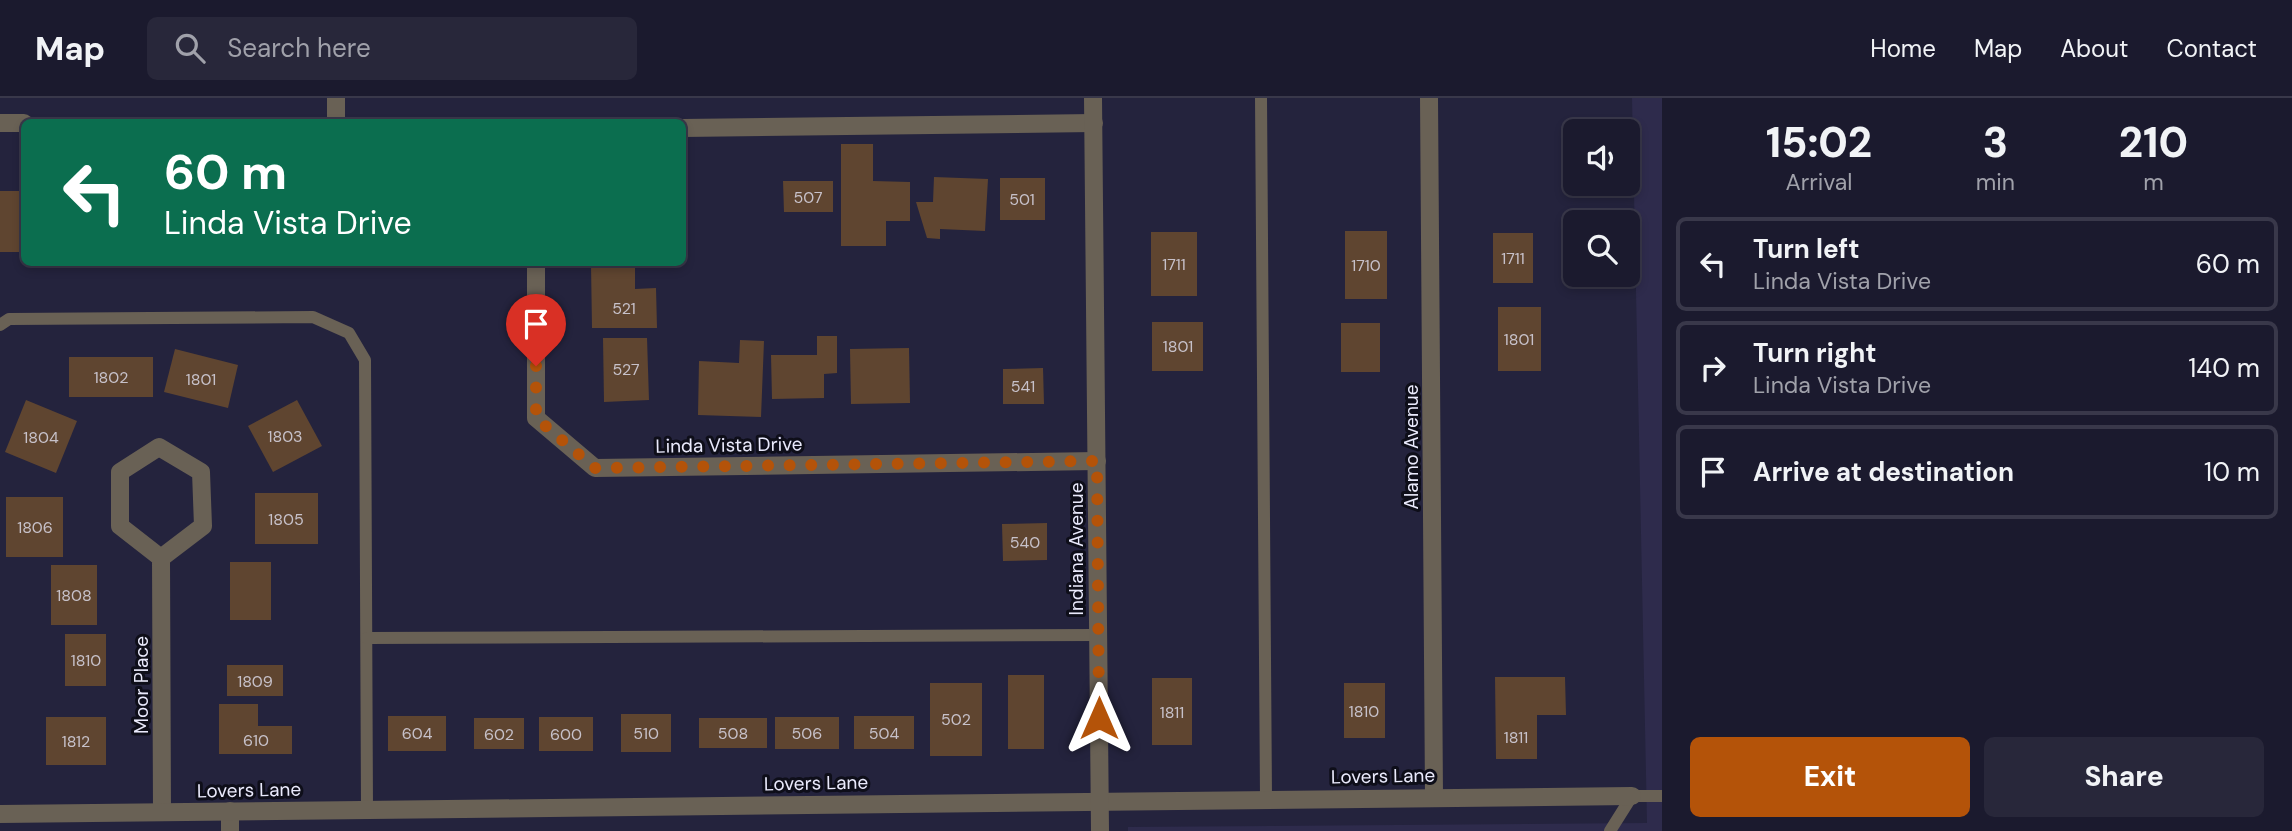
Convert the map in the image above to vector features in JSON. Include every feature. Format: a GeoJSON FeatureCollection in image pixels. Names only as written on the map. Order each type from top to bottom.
{"type":"FeatureCollection","features":[{"type":"Feature","properties":{"kind":"street"},"geometry":{"type":"LineString","coordinates":[[336,98],[336,119]]}},
{"type":"Feature","properties":{"kind":"street","name":"Indiana Avenue"},"geometry":{"type":"LineString","coordinates":[[1093,98],[1100,831]]}},
{"type":"Feature","properties":{"kind":"street","name":"Alamo Avenue"},"geometry":{"type":"LineString","coordinates":[[1429,98],[1434,796]]}},
{"type":"Feature","properties":{"kind":"street"},"geometry":{"type":"LineString","coordinates":[[0,123],[21,123]]}},
{"type":"Feature","properties":{"kind":"street"},"geometry":{"type":"LineString","coordinates":[[686,128],[1094,123]]}},
{"type":"Feature","properties":{"kind":"street","name":"Linda Vista Drive"},"geometry":{"type":"LineString","coordinates":[[536,266],[536,418],[595,468],[1097,461]]}},
{"type":"Feature","properties":{"kind":"street"},"geometry":{"type":"LineString","coordinates":[[159,447],[201,472],[203,526],[161,558],[120,526],[120,472],[159,447]]}},
{"type":"Feature","properties":{"kind":"street","name":"Moor Place"},"geometry":{"type":"LineString","coordinates":[[161,558],[162,812]]}},
{"type":"Feature","properties":{"kind":"street","name":"Lovers Lane"},"geometry":{"type":"LineString","coordinates":[[0,814],[1434,796],[1632,796]]}},
{"type":"Feature","properties":{"kind":"street"},"geometry":{"type":"LineString","coordinates":[[230,811],[230,831]]}},
{"type":"Feature","properties":{"kind":"lane"},"geometry":{"type":"LineString","coordinates":[[1261,98],[1266,798]]}},
{"type":"Feature","properties":{"kind":"lane"},"geometry":{"type":"LineString","coordinates":[[0,325],[9,319],[313,317],[349,333],[365,360],[368,809]]}},
{"type":"Feature","properties":{"kind":"lane"},"geometry":{"type":"LineString","coordinates":[[367,638],[1098,635]]}},
{"type":"Feature","properties":{"kind":"lane"},"geometry":{"type":"LineString","coordinates":[[1610,831],[1632,796],[1662,796]]}},
{"type":"Feature","properties":{"kind":"shaded area"},"geometry":{"type":"Polygon","coordinates":[[[1632,98],[1662,98],[1662,831],[1128,831],[1128,827],[1647,823],[1636,287],[1640,287],[1640,210],[1634,210],[1634,196],[1640,196],[1640,119],[1632,119],[1632,98]]]}},
{"type":"Feature","properties":{"kind":"building"},"geometry":{"type":"Polygon","coordinates":[[[841,144],[873,144],[873,181],[910,182],[910,221],[886,221],[886,246],[841,246],[841,144]]]}},
{"type":"Feature","properties":{"kind":"building"},"geometry":{"type":"Polygon","coordinates":[[[934,177],[988,179],[985,231],[940,229],[940,239],[927,238],[916,202],[933,202],[934,177]]]}},
{"type":"Feature","properties":{"kind":"building"},"geometry":{"type":"Polygon","coordinates":[[[1000,178],[1045,178],[1045,220],[1000,220],[1000,178]]]}},
{"type":"Feature","properties":{"kind":"building"},"geometry":{"type":"Polygon","coordinates":[[[783,181],[833,181],[833,212],[784,212],[783,181]]]}},
{"type":"Feature","properties":{"kind":"building"},"geometry":{"type":"Polygon","coordinates":[[[0,191],[21,191],[21,252],[0,252],[0,191]]]}},
{"type":"Feature","properties":{"kind":"building"},"geometry":{"type":"Polygon","coordinates":[[[1345,231],[1387,231],[1387,299],[1345,299],[1345,231]]]}},
{"type":"Feature","properties":{"kind":"building"},"geometry":{"type":"Polygon","coordinates":[[[1151,232],[1197,232],[1197,296],[1151,296],[1151,232]]]}},
{"type":"Feature","properties":{"kind":"building"},"geometry":{"type":"Polygon","coordinates":[[[1493,233],[1533,233],[1533,283],[1493,283],[1493,233]]]}},
{"type":"Feature","properties":{"kind":"building"},"geometry":{"type":"Polygon","coordinates":[[[293,266],[332,266],[332,268],[293,266]]]}},
{"type":"Feature","properties":{"kind":"building"},"geometry":{"type":"Polygon","coordinates":[[[591,266],[635,266],[635,289],[656,288],[657,328],[592,328],[591,266]]]}},
{"type":"Feature","properties":{"kind":"building"},"geometry":{"type":"Polygon","coordinates":[[[1498,307],[1541,307],[1541,371],[1498,371],[1498,307]]]}},
{"type":"Feature","properties":{"kind":"building"},"geometry":{"type":"Polygon","coordinates":[[[1152,322],[1203,322],[1203,371],[1152,371],[1152,322]]]}},
{"type":"Feature","properties":{"kind":"building"},"geometry":{"type":"Polygon","coordinates":[[[1341,323],[1380,323],[1380,372],[1341,372],[1341,323]]]}},
{"type":"Feature","properties":{"kind":"building"},"geometry":{"type":"Polygon","coordinates":[[[817,336],[837,336],[837,373],[824,374],[824,398],[772,399],[771,355],[817,355],[817,336]]]}},
{"type":"Feature","properties":{"kind":"building"},"geometry":{"type":"Polygon","coordinates":[[[603,338],[647,338],[649,400],[604,402],[603,338]]]}},
{"type":"Feature","properties":{"kind":"building"},"geometry":{"type":"Polygon","coordinates":[[[740,340],[764,341],[761,417],[698,415],[699,361],[739,363],[740,340]]]}},
{"type":"Feature","properties":{"kind":"building"},"geometry":{"type":"Polygon","coordinates":[[[909,348],[910,403],[851,404],[850,349],[909,348]]]}},
{"type":"Feature","properties":{"kind":"building"},"geometry":{"type":"Polygon","coordinates":[[[175,349],[238,365],[228,408],[164,392],[175,349]]]}},
{"type":"Feature","properties":{"kind":"building"},"geometry":{"type":"Polygon","coordinates":[[[69,357],[153,357],[153,397],[69,397],[69,357]]]}},
{"type":"Feature","properties":{"kind":"building"},"geometry":{"type":"Polygon","coordinates":[[[1043,368],[1044,404],[1003,404],[1003,369],[1043,368]]]}},
{"type":"Feature","properties":{"kind":"building"},"geometry":{"type":"Polygon","coordinates":[[[26,400],[77,421],[56,473],[5,452],[26,400]]]}},
{"type":"Feature","properties":{"kind":"building"},"geometry":{"type":"Polygon","coordinates":[[[297,400],[322,446],[273,472],[248,426],[297,400]]]}},
{"type":"Feature","properties":{"kind":"building"},"geometry":{"type":"Polygon","coordinates":[[[255,493],[318,493],[318,544],[255,544],[255,493]]]}},
{"type":"Feature","properties":{"kind":"building"},"geometry":{"type":"Polygon","coordinates":[[[6,497],[63,497],[63,557],[6,557],[6,497]]]}},
{"type":"Feature","properties":{"kind":"building"},"geometry":{"type":"Polygon","coordinates":[[[1047,523],[1047,560],[1003,561],[1002,524],[1047,523]]]}},
{"type":"Feature","properties":{"kind":"building"},"geometry":{"type":"Polygon","coordinates":[[[230,562],[271,562],[271,620],[230,620],[230,562]]]}},
{"type":"Feature","properties":{"kind":"building"},"geometry":{"type":"Polygon","coordinates":[[[51,565],[97,565],[97,625],[51,625],[51,565]]]}},
{"type":"Feature","properties":{"kind":"building"},"geometry":{"type":"Polygon","coordinates":[[[65,634],[106,634],[106,686],[65,686],[65,634]]]}},
{"type":"Feature","properties":{"kind":"building"},"geometry":{"type":"Polygon","coordinates":[[[227,665],[283,665],[283,696],[227,696],[227,665]]]}},
{"type":"Feature","properties":{"kind":"building"},"geometry":{"type":"Polygon","coordinates":[[[1008,675],[1044,675],[1044,749],[1008,749],[1008,675]]]}},
{"type":"Feature","properties":{"kind":"building"},"geometry":{"type":"Polygon","coordinates":[[[1495,677],[1565,677],[1566,715],[1537,715],[1537,759],[1496,759],[1495,677]]]}},
{"type":"Feature","properties":{"kind":"building"},"geometry":{"type":"Polygon","coordinates":[[[1152,678],[1192,678],[1192,745],[1152,745],[1152,678]]]}},
{"type":"Feature","properties":{"kind":"building"},"geometry":{"type":"Polygon","coordinates":[[[930,683],[982,683],[982,756],[930,756],[930,683]]]}},
{"type":"Feature","properties":{"kind":"building"},"geometry":{"type":"Polygon","coordinates":[[[1344,683],[1385,683],[1385,738],[1344,738],[1344,683]]]}},
{"type":"Feature","properties":{"kind":"building"},"geometry":{"type":"Polygon","coordinates":[[[219,704],[258,704],[258,726],[292,726],[292,754],[219,754],[219,704]]]}},
{"type":"Feature","properties":{"kind":"building"},"geometry":{"type":"Polygon","coordinates":[[[621,714],[671,714],[671,752],[621,752],[621,714]]]}},
{"type":"Feature","properties":{"kind":"building"},"geometry":{"type":"Polygon","coordinates":[[[388,716],[446,716],[446,751],[388,751],[388,716]]]}},
{"type":"Feature","properties":{"kind":"building"},"geometry":{"type":"Polygon","coordinates":[[[854,716],[914,716],[914,749],[854,749],[854,716]]]}},
{"type":"Feature","properties":{"kind":"building"},"geometry":{"type":"Polygon","coordinates":[[[46,717],[106,717],[106,765],[46,765],[46,717]]]}},
{"type":"Feature","properties":{"kind":"building"},"geometry":{"type":"Polygon","coordinates":[[[539,717],[593,717],[593,751],[539,751],[539,717]]]}},
{"type":"Feature","properties":{"kind":"building"},"geometry":{"type":"Polygon","coordinates":[[[775,717],[839,717],[839,749],[775,749],[775,717]]]}},
{"type":"Feature","properties":{"kind":"building"},"geometry":{"type":"Polygon","coordinates":[[[474,718],[524,718],[524,749],[474,749],[474,718]]]}},
{"type":"Feature","properties":{"kind":"building"},"geometry":{"type":"Polygon","coordinates":[[[699,718],[767,718],[767,748],[699,748],[699,718]]]}},
{"type":"Feature","properties":{"kind":"route"},"geometry":{"type":"LineString","coordinates":[[536,366],[536,418],[595,468],[1097,461],[1099,718]]}}]}
